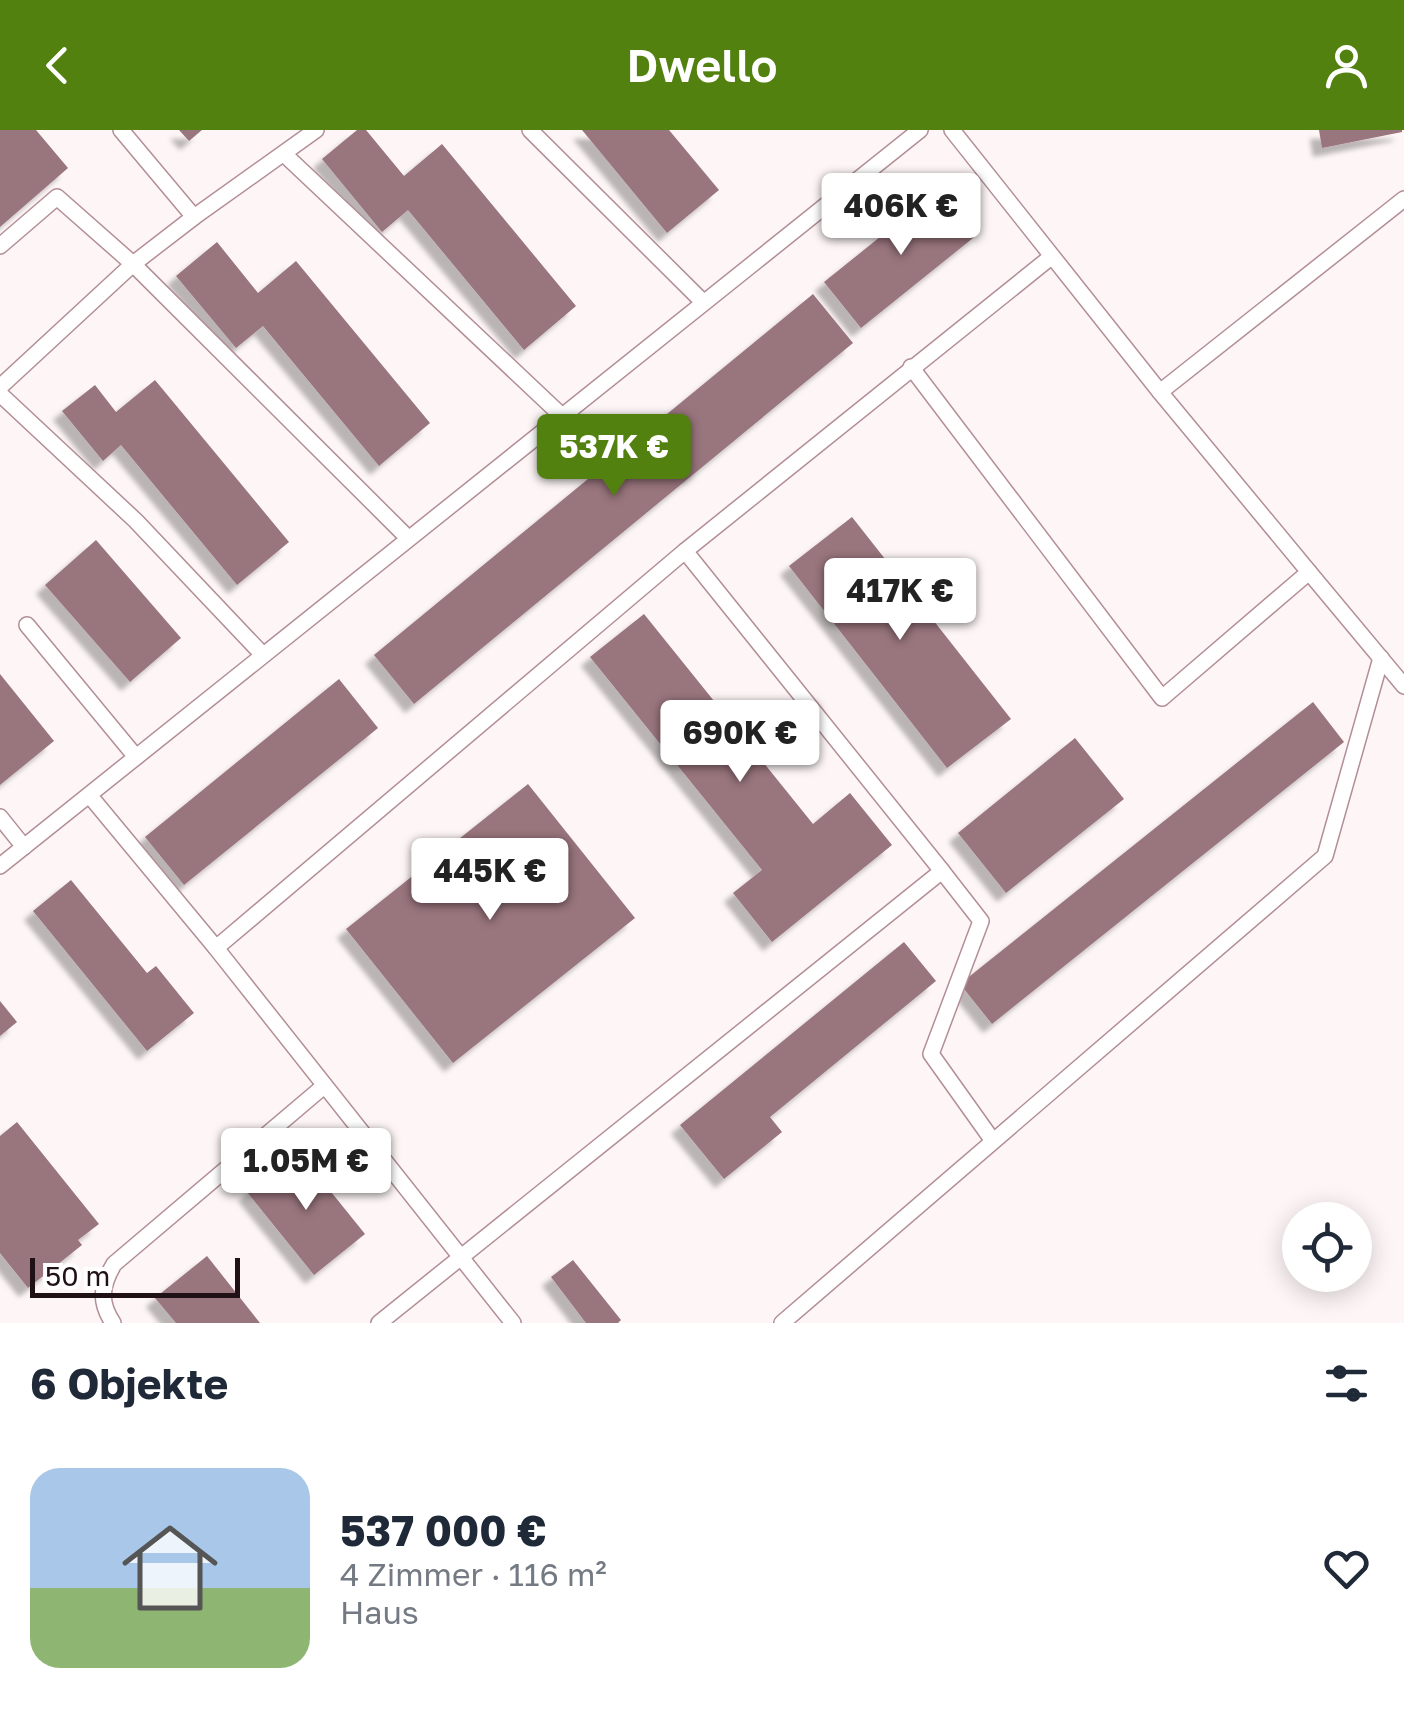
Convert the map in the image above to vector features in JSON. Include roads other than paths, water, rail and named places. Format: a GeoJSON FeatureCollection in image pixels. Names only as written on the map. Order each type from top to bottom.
{"type":"FeatureCollection","features":[{"type":"Feature","properties":{"kind":"lane"},"geometry":{"type":"LineString","coordinates":[[120,130],[194,217]]}},
{"type":"Feature","properties":{"kind":"lane"},"geometry":{"type":"LineString","coordinates":[[262,655],[136,521],[0,390],[133,264],[316,130]]}},
{"type":"Feature","properties":{"kind":"lane"},"geometry":{"type":"LineString","coordinates":[[530,130],[703,302]]}},
{"type":"Feature","properties":{"kind":"lane"},"geometry":{"type":"LineString","coordinates":[[0,866],[920,130]]}},
{"type":"Feature","properties":{"kind":"lane"},"geometry":{"type":"LineString","coordinates":[[952,130],[1160,392],[1404,686]]}},
{"type":"Feature","properties":{"kind":"lane"},"geometry":{"type":"LineString","coordinates":[[284,154],[563,417]]}},
{"type":"Feature","properties":{"kind":"lane"},"geometry":{"type":"LineString","coordinates":[[0,246],[57,196],[133,264],[408,538]]}},
{"type":"Feature","properties":{"kind":"lane"},"geometry":{"type":"LineString","coordinates":[[1160,392],[1404,199]]}},
{"type":"Feature","properties":{"kind":"lane"},"geometry":{"type":"LineString","coordinates":[[216,948],[685,551],[1051,257]]}},
{"type":"Feature","properties":{"kind":"lane"},"geometry":{"type":"LineString","coordinates":[[911,367],[1162,698],[1309,572]]}},
{"type":"Feature","properties":{"kind":"lane"},"geometry":{"type":"LineString","coordinates":[[685,551],[981,922],[931,1054],[993,1141]]}},
{"type":"Feature","properties":{"kind":"lane"},"geometry":{"type":"LineString","coordinates":[[27,625],[136,757]]}},
{"type":"Feature","properties":{"kind":"lane"},"geometry":{"type":"LineString","coordinates":[[782,1323],[1325,856],[1381,658]]}},
{"type":"Feature","properties":{"kind":"lane"},"geometry":{"type":"LineString","coordinates":[[90,796],[216,948],[513,1323]]}},
{"type":"Feature","properties":{"kind":"lane"},"geometry":{"type":"LineString","coordinates":[[0,818],[24,847]]}},
{"type":"Feature","properties":{"kind":"lane"},"geometry":{"type":"LineString","coordinates":[[379,1323],[942,871]]}},
{"type":"Feature","properties":{"kind":"lane"},"geometry":{"type":"LineString","coordinates":[[114,1323],[104,1309],[102,1294],[114,1264],[324,1086]]}}]}
